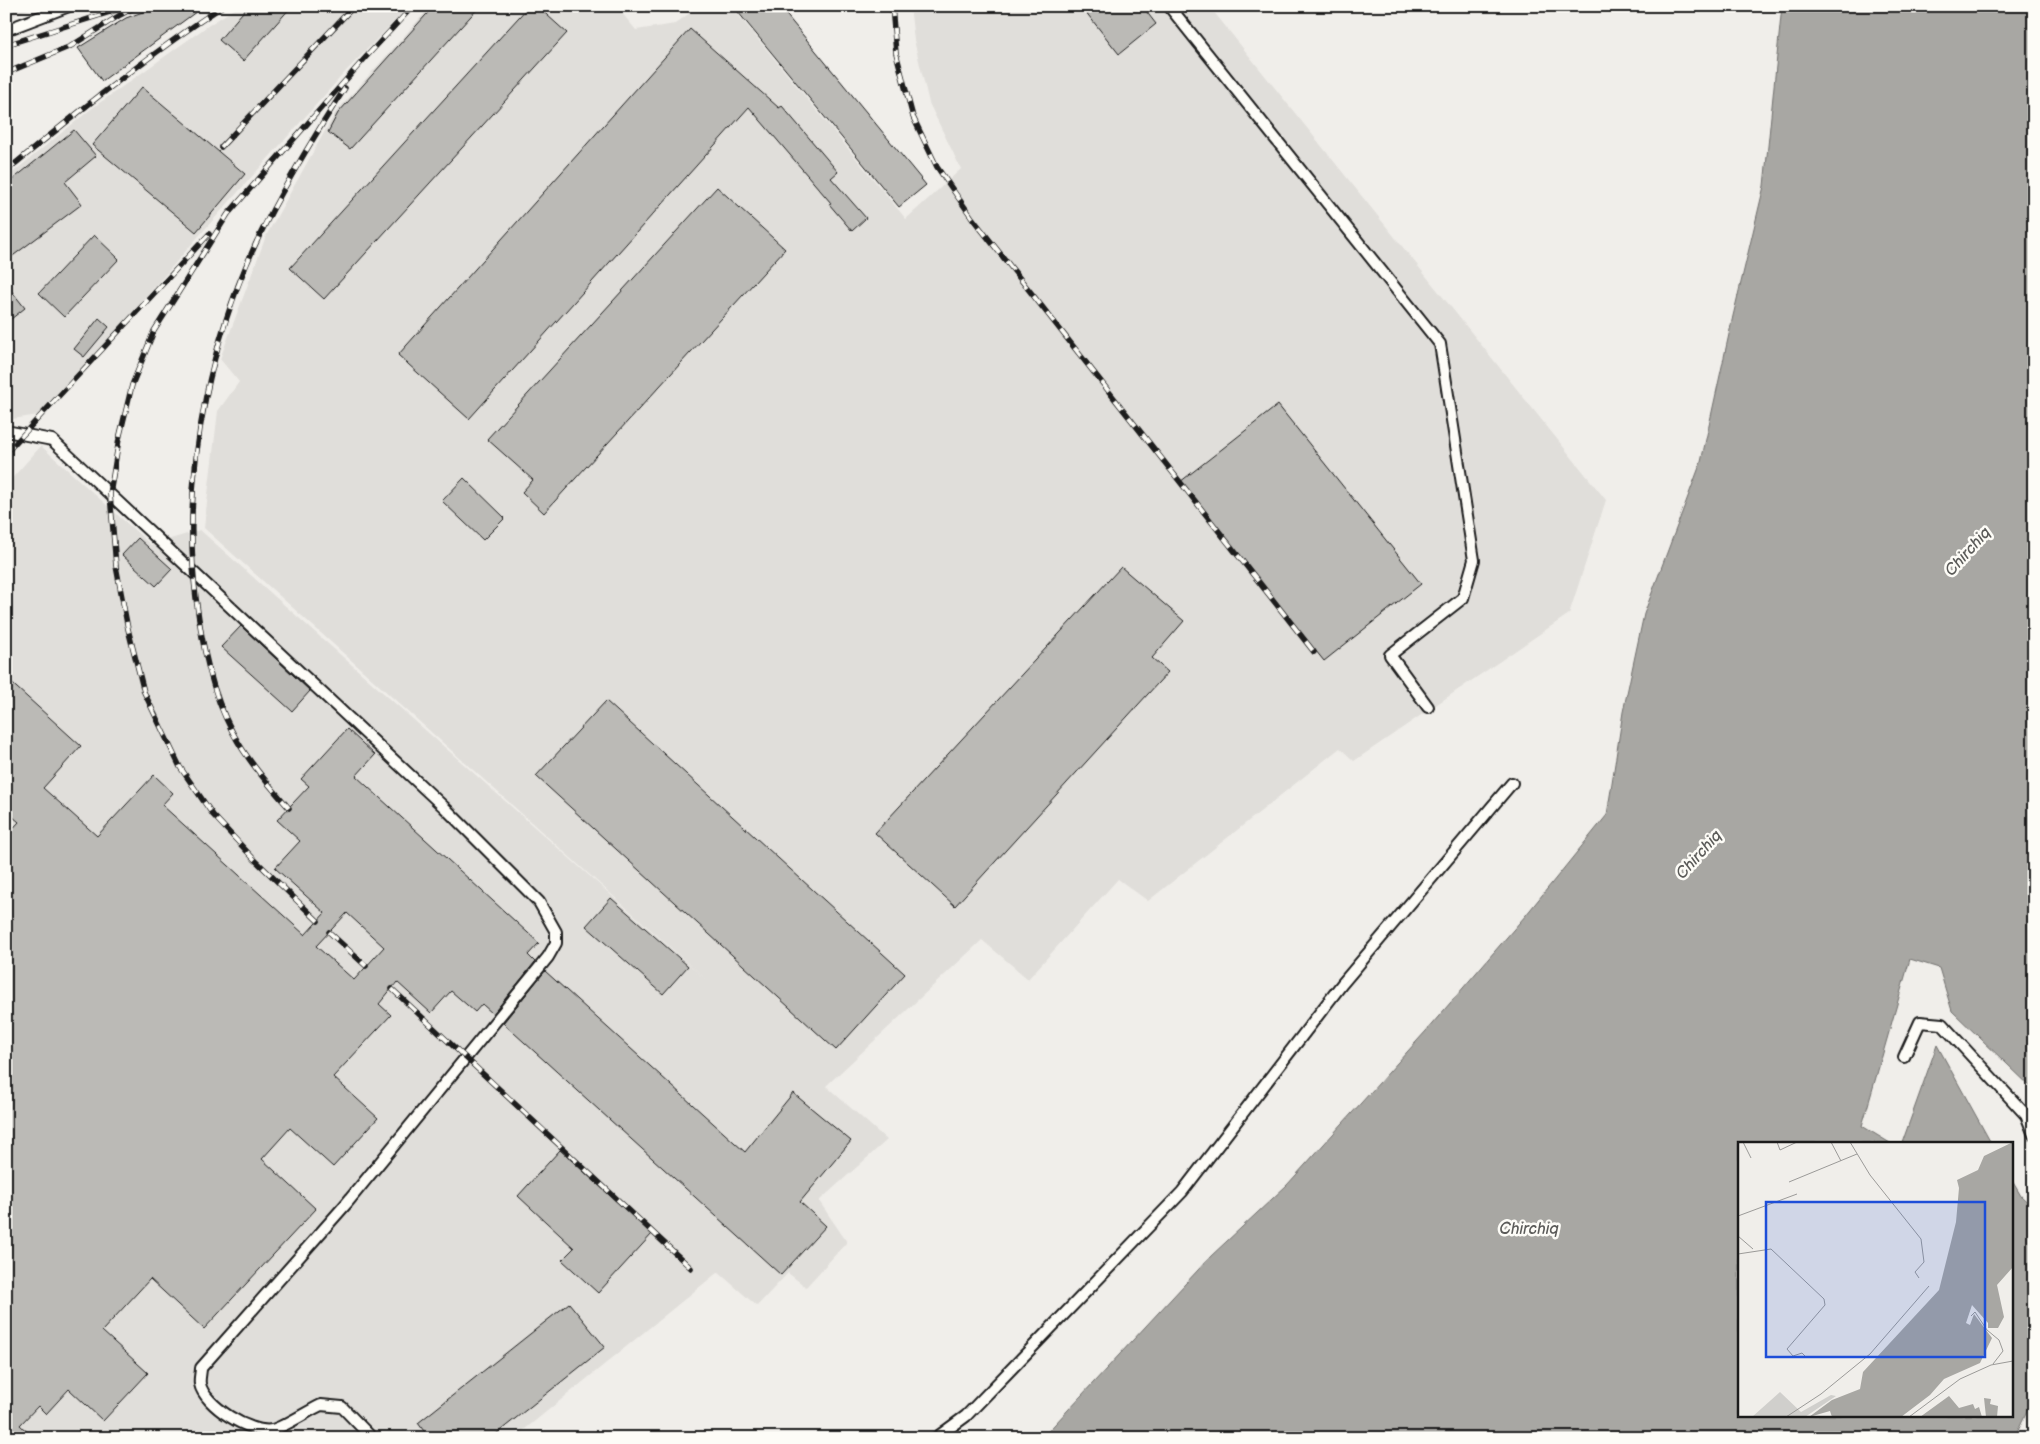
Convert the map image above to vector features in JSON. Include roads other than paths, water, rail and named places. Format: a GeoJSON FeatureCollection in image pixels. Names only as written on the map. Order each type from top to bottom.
{"type":"FeatureCollection","features":[{"type":"Feature","properties":{"kind":"lane"},"geometry":{"type":"LineString","coordinates":[[6,30],[69,6]]}},
{"type":"Feature","properties":{"kind":"lane"},"geometry":{"type":"LineString","coordinates":[[1169,6],[1440,344],[1474,560],[1463,598],[1390,655],[1428,707]]}},
{"type":"Feature","properties":{"kind":"lane"},"geometry":{"type":"LineString","coordinates":[[6,432],[52,440],[444,807],[539,902],[556,932],[556,943],[542,965],[346,1204],[201,1368],[199,1382],[204,1394],[220,1411],[255,1430],[272,1430],[321,1405],[328,1405],[342,1407],[372,1438]]}},
{"type":"Feature","properties":{"kind":"lane"},"geometry":{"type":"LineString","coordinates":[[936,1438],[966,1416],[1182,1192],[1342,984],[1512,783]]}},
{"type":"Feature","properties":{"kind":"lane"},"geometry":{"type":"LineString","coordinates":[[1904,1057],[1920,1022],[1942,1024],[2026,1115],[2034,1135]]}},
{"type":"Feature","properties":{"kind":"water","name":"Chirchiq"},"geometry":{"type":"Polygon","coordinates":[[[1782,6],[2034,6],[2034,1090],[1952,1011],[1939,968],[1910,959],[1862,1126],[1888,1142],[1738,1142],[1738,1416],[2012,1416],[2012,1181],[2021,1196],[2034,1208],[2034,1396],[2014,1438],[1042,1438],[1211,1256],[1287,1185],[1426,1031],[1526,915],[1607,815],[1623,712],[1644,614],[1701,462],[1764,186],[1782,6]]]}},
{"type":"Feature","properties":{"kind":"water"},"geometry":{"type":"Polygon","coordinates":[[[1937,1045],[1990,1142],[1902,1142],[1937,1045]]]}},
{"type":"Feature","properties":{"kind":"railway"},"geometry":{"type":"LineString","coordinates":[[6,73],[71,46],[137,6]]}},
{"type":"Feature","properties":{"kind":"railway"},"geometry":{"type":"LineString","coordinates":[[6,171],[86,106],[223,6]]}},
{"type":"Feature","properties":{"kind":"railway"},"geometry":{"type":"LineString","coordinates":[[221,147],[354,6]]}},
{"type":"Feature","properties":{"kind":"railway"},"geometry":{"type":"LineString","coordinates":[[318,921],[254,859],[213,815],[180,767],[144,692],[128,629],[116,566],[110,494],[119,439],[132,385],[154,331],[228,214],[413,6]]}},
{"type":"Feature","properties":{"kind":"railway"},"geometry":{"type":"LineString","coordinates":[[892,6],[896,53],[913,117],[937,167],[973,219],[1314,652]]}},
{"type":"Feature","properties":{"kind":"railway"},"geometry":{"type":"LineString","coordinates":[[6,45],[123,8]]}},
{"type":"Feature","properties":{"kind":"railway"},"geometry":{"type":"LineString","coordinates":[[289,808],[245,753],[225,717],[213,684],[201,633],[196,598],[192,549],[193,499],[197,448],[206,398],[218,348],[233,300],[252,253],[273,209],[345,88]]}},
{"type":"Feature","properties":{"kind":"railway"},"geometry":{"type":"LineString","coordinates":[[6,453],[209,234]]}},
{"type":"Feature","properties":{"kind":"railway"},"geometry":{"type":"LineString","coordinates":[[329,932],[366,966]]}},
{"type":"Feature","properties":{"kind":"railway"},"geometry":{"type":"LineString","coordinates":[[392,989],[691,1268]]}}]}
